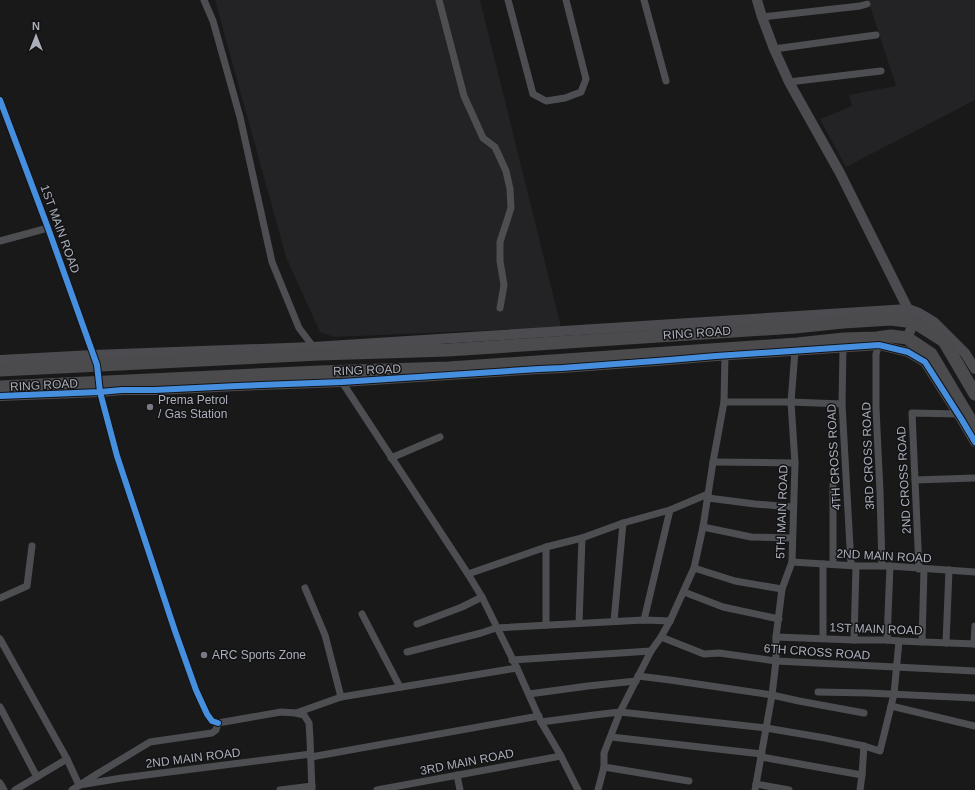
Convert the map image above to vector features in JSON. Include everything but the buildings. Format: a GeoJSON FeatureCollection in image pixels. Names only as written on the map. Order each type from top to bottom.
{"type":"FeatureCollection","features":[{"type":"Feature","properties":{"kind":"highway","name":"RING ROAD"},"geometry":{"type":"LineString","coordinates":[[0,370],[95,360],[316,350],[448,350],[795,327],[891,319],[914,322],[944,341],[975,394]]}},
{"type":"Feature","properties":{"kind":"highway","name":"RING ROAD"},"geometry":{"type":"LineString","coordinates":[[0,387],[100,387],[328,371],[448,368],[891,336],[907,338],[931,354],[975,428]]}},
{"type":"Feature","properties":{"kind":"street"},"geometry":{"type":"LineString","coordinates":[[204,0],[213,21],[240,117],[272,262],[299,328],[316,350],[908,310],[919,313],[934,322],[965,353],[975,369]]}},
{"type":"Feature","properties":{"kind":"street"},"geometry":{"type":"LineString","coordinates":[[438,0],[464,96],[483,138],[495,147],[506,171],[510,189],[511,208],[500,242],[500,261],[504,285],[500,308]]}},
{"type":"Feature","properties":{"kind":"street"},"geometry":{"type":"LineString","coordinates":[[508,0],[533,94],[546,101],[565,98],[581,92],[586,79],[566,0]]}},
{"type":"Feature","properties":{"kind":"street"},"geometry":{"type":"LineString","coordinates":[[644,0],[666,81]]}},
{"type":"Feature","properties":{"kind":"street"},"geometry":{"type":"LineString","coordinates":[[757,0],[774,49],[789,82],[840,173],[914,322],[907,338]]}},
{"type":"Feature","properties":{"kind":"street"},"geometry":{"type":"LineString","coordinates":[[762,17],[867,4]]}},
{"type":"Feature","properties":{"kind":"street"},"geometry":{"type":"LineString","coordinates":[[774,49],[876,35]]}},
{"type":"Feature","properties":{"kind":"street"},"geometry":{"type":"LineString","coordinates":[[789,82],[881,71]]}},
{"type":"Feature","properties":{"kind":"street","name":"1ST MAIN ROAD"},"geometry":{"type":"LineString","coordinates":[[0,100],[95,360],[117,456],[177,639],[196,690],[207,714],[212,721],[218,723]]}},
{"type":"Feature","properties":{"kind":"street"},"geometry":{"type":"LineString","coordinates":[[0,241],[48,228]]}},
{"type":"Feature","properties":{"kind":"street"},"geometry":{"type":"LineString","coordinates":[[0,396],[100,387],[122,390],[155,390],[342,382],[878,345],[908,352],[925,362],[975,442]]}},
{"type":"Feature","properties":{"kind":"street","name":"3RD CROSS ROAD"},"geometry":{"type":"LineString","coordinates":[[878,345],[876,354],[876,408],[880,492],[886,566],[887,640]]}},
{"type":"Feature","properties":{"kind":"street","name":"4TH CROSS ROAD"},"geometry":{"type":"LineString","coordinates":[[844,348],[842,404],[854,566],[854,640]]}},
{"type":"Feature","properties":{"kind":"street","name":"5TH MAIN ROAD"},"geometry":{"type":"LineString","coordinates":[[756,787],[772,695],[776,662],[776,637],[782,589],[792,562],[795,463],[792,402],[795,351]]}},
{"type":"Feature","properties":{"kind":"street"},"geometry":{"type":"LineString","coordinates":[[598,790],[604,767],[604,753],[620,712],[651,651],[670,621],[694,568],[703,527],[724,402],[725,355]]}},
{"type":"Feature","properties":{"kind":"street"},"geometry":{"type":"LineString","coordinates":[[0,360],[95,360]]}},
{"type":"Feature","properties":{"kind":"street"},"geometry":{"type":"LineString","coordinates":[[328,371],[342,382],[482,597],[540,719],[578,790]]}},
{"type":"Feature","properties":{"kind":"street"},"geometry":{"type":"LineString","coordinates":[[724,402],[842,404]]}},
{"type":"Feature","properties":{"kind":"street","name":"2ND CROSS ROAD"},"geometry":{"type":"LineString","coordinates":[[922,642],[922,569],[915,480],[912,413],[958,414]]}},
{"type":"Feature","properties":{"kind":"street"},"geometry":{"type":"LineString","coordinates":[[391,458],[440,437]]}},
{"type":"Feature","properties":{"kind":"street"},"geometry":{"type":"LineString","coordinates":[[713,462],[795,463]]}},
{"type":"Feature","properties":{"kind":"street"},"geometry":{"type":"LineString","coordinates":[[915,480],[975,478]]}},
{"type":"Feature","properties":{"kind":"street"},"geometry":{"type":"LineString","coordinates":[[832,564],[833,485]]}},
{"type":"Feature","properties":{"kind":"street"},"geometry":{"type":"LineString","coordinates":[[468,574],[546,547],[582,538],[623,523],[670,510],[708,496],[755,504],[793,507]]}},
{"type":"Feature","properties":{"kind":"street"},"geometry":{"type":"LineString","coordinates":[[644,620],[670,510]]}},
{"type":"Feature","properties":{"kind":"street"},"geometry":{"type":"LineString","coordinates":[[614,621],[623,523]]}},
{"type":"Feature","properties":{"kind":"street"},"geometry":{"type":"LineString","coordinates":[[703,527],[751,537],[792,538]]}},
{"type":"Feature","properties":{"kind":"street"},"geometry":{"type":"LineString","coordinates":[[579,623],[582,538]]}},
{"type":"Feature","properties":{"kind":"street"},"geometry":{"type":"LineString","coordinates":[[0,598],[27,586],[32,546]]}},
{"type":"Feature","properties":{"kind":"street"},"geometry":{"type":"LineString","coordinates":[[546,547],[546,624]]}},
{"type":"Feature","properties":{"kind":"street","name":"2ND MAIN ROAD"},"geometry":{"type":"LineString","coordinates":[[792,562],[975,572]]}},
{"type":"Feature","properties":{"kind":"street"},"geometry":{"type":"LineString","coordinates":[[823,564],[823,638]]}},
{"type":"Feature","properties":{"kind":"street"},"geometry":{"type":"LineString","coordinates":[[694,568],[735,581],[782,589]]}},
{"type":"Feature","properties":{"kind":"street"},"geometry":{"type":"LineString","coordinates":[[946,643],[949,570]]}},
{"type":"Feature","properties":{"kind":"street"},"geometry":{"type":"LineString","coordinates":[[306,588],[325,636],[341,697]]}},
{"type":"Feature","properties":{"kind":"street"},"geometry":{"type":"LineString","coordinates":[[684,592],[723,608],[779,619]]}},
{"type":"Feature","properties":{"kind":"street"},"geometry":{"type":"LineString","coordinates":[[417,624],[462,607],[482,597]]}},
{"type":"Feature","properties":{"kind":"street"},"geometry":{"type":"LineString","coordinates":[[362,614],[400,687]]}},
{"type":"Feature","properties":{"kind":"street"},"geometry":{"type":"LineString","coordinates":[[407,652],[496,628],[614,621],[670,621]]}},
{"type":"Feature","properties":{"kind":"street"},"geometry":{"type":"LineString","coordinates":[[975,626],[975,644]]}},
{"type":"Feature","properties":{"kind":"street","name":"6TH CROSS ROAD"},"geometry":{"type":"LineString","coordinates":[[661,637],[704,654],[719,653],[776,662],[975,671]]}},
{"type":"Feature","properties":{"kind":"street","name":"1ST MAIN ROAD"},"geometry":{"type":"LineString","coordinates":[[776,637],[975,644]]}},
{"type":"Feature","properties":{"kind":"street"},"geometry":{"type":"LineString","coordinates":[[0,639],[67,759],[79,785]]}},
{"type":"Feature","properties":{"kind":"street"},"geometry":{"type":"LineString","coordinates":[[899,641],[894,694],[891,706],[975,726]]}},
{"type":"Feature","properties":{"kind":"street"},"geometry":{"type":"LineString","coordinates":[[512,660],[651,651]]}},
{"type":"Feature","properties":{"kind":"street"},"geometry":{"type":"LineString","coordinates":[[72,790],[150,742],[212,733],[216,730],[218,723],[281,712],[296,712],[341,697],[517,668]]}},
{"type":"Feature","properties":{"kind":"street"},"geometry":{"type":"LineString","coordinates":[[529,694],[637,679],[670,680],[772,695],[864,713]]}},
{"type":"Feature","properties":{"kind":"street"},"geometry":{"type":"LineString","coordinates":[[818,692],[975,698]]}},
{"type":"Feature","properties":{"kind":"street","name":"2ND MAIN ROAD"},"geometry":{"type":"LineString","coordinates":[[79,785],[122,778],[311,756],[540,719],[620,712],[766,728],[825,738],[880,751],[891,706]]}},
{"type":"Feature","properties":{"kind":"street"},"geometry":{"type":"LineString","coordinates":[[0,707],[37,777]]}},
{"type":"Feature","properties":{"kind":"street"},"geometry":{"type":"LineString","coordinates":[[280,790],[312,788],[309,723],[304,715],[296,712]]}},
{"type":"Feature","properties":{"kind":"street"},"geometry":{"type":"LineString","coordinates":[[611,737],[761,756],[862,775]]}},
{"type":"Feature","properties":{"kind":"street"},"geometry":{"type":"LineString","coordinates":[[860,790],[864,746]]}},
{"type":"Feature","properties":{"kind":"street","name":"3RD MAIN ROAD"},"geometry":{"type":"LineString","coordinates":[[377,790],[561,756]]}},
{"type":"Feature","properties":{"kind":"street"},"geometry":{"type":"LineString","coordinates":[[15,790],[67,759]]}},
{"type":"Feature","properties":{"kind":"street"},"geometry":{"type":"LineString","coordinates":[[604,767],[689,781]]}},
{"type":"Feature","properties":{"kind":"street"},"geometry":{"type":"LineString","coordinates":[[457,775],[460,790]]}},
{"type":"Feature","properties":{"kind":"street"},"geometry":{"type":"LineString","coordinates":[[0,783],[4,790]]}},
{"type":"Feature","properties":{"kind":"street"},"geometry":{"type":"LineString","coordinates":[[756,787],[788,790]]}},
{"type":"Feature","properties":{"kind":"shaded area"},"geometry":{"type":"Polygon","coordinates":[[[215,0],[480,0],[561,327],[334,337],[320,332],[286,257],[215,0]]]}},
{"type":"Feature","properties":{"kind":"shaded area"},"geometry":{"type":"Polygon","coordinates":[[[868,0],[975,0],[975,100],[846,167],[820,119],[852,106],[849,95],[896,86],[868,0]]]}},
{"type":"Feature","properties":{"kind":"cycle path"},"geometry":{"type":"LineString","coordinates":[[0,100],[97,365],[100,392],[117,456],[175,631],[196,690],[207,714],[212,721],[218,723]]}},
{"type":"Feature","properties":{"kind":"cycle path"},"geometry":{"type":"LineString","coordinates":[[0,396],[342,382],[879,345],[908,352],[925,362],[975,442]]}},
{"type":"Feature","properties":{"kind":"place","name":"Prema Petrol / Gas Station"},"geometry":{"type":"Point","coordinates":[150,407]}},
{"type":"Feature","properties":{"kind":"place","name":"ARC Sports Zone"},"geometry":{"type":"Point","coordinates":[204,655]}}]}
